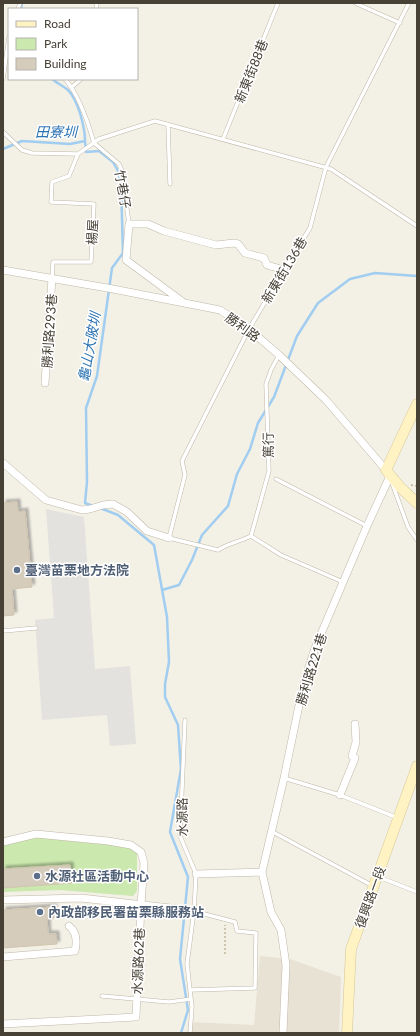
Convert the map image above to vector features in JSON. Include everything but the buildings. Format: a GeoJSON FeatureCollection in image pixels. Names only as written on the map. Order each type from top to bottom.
{"type":"FeatureCollection","features":[{"type":"Feature","properties":{"kind":"street"},"geometry":{"type":"LineString","coordinates":[[184,303],[126,260],[129,224],[148,224],[164,232],[216,245],[238,244],[245,253],[264,258],[267,265],[284,270]]}},
{"type":"Feature","properties":{"kind":"street","name":"勝利路"},"geometry":{"type":"LineString","coordinates":[[3,270],[109,288],[220,310],[249,329],[279,355],[326,400],[400,487],[417,502]]}},
{"type":"Feature","properties":{"kind":"street","name":"勝利路293巷"},"geometry":{"type":"LineString","coordinates":[[45,383],[52,278]]}},
{"type":"Feature","properties":{"kind":"street"},"geometry":{"type":"LineString","coordinates":[[388,473],[417,404]]}},
{"type":"Feature","properties":{"kind":"street"},"geometry":{"type":"LineString","coordinates":[[3,463],[46,500],[82,510],[113,504],[127,512],[147,530],[169,538]]}},
{"type":"Feature","properties":{"kind":"street","name":"勝利路221巷"},"geometry":{"type":"LineString","coordinates":[[262,872],[284,778],[303,686],[315,648],[344,582],[388,473]]}},
{"type":"Feature","properties":{"kind":"street"},"geometry":{"type":"LineString","coordinates":[[340,794],[355,758],[352,756],[356,742],[355,724]]}},
{"type":"Feature","properties":{"kind":"street","name":"復興路一段"},"geometry":{"type":"LineString","coordinates":[[347,1033],[351,949],[417,766]]}},
{"type":"Feature","properties":{"kind":"street","name":"水源路62巷"},"geometry":{"type":"LineString","coordinates":[[3,842],[36,834],[108,841],[130,845],[141,852],[144,863],[136,1017],[3,1024]]}},
{"type":"Feature","properties":{"kind":"street"},"geometry":{"type":"LineString","coordinates":[[196,874],[262,872],[271,912],[281,930],[286,965],[283,1033]]}},
{"type":"Feature","properties":{"kind":"street"},"geometry":{"type":"LineString","coordinates":[[3,900],[81,898],[191,911]]}},
{"type":"Feature","properties":{"kind":"street"},"geometry":{"type":"LineString","coordinates":[[3,957],[75,951],[77,942],[74,929],[69,926]]}},
{"type":"Feature","properties":{"kind":"lane","name":"新東街88巷"},"geometry":{"type":"LineString","coordinates":[[223,139],[278,3]]}},
{"type":"Feature","properties":{"kind":"lane"},"geometry":{"type":"LineString","coordinates":[[356,3],[363,4],[400,23]]}},
{"type":"Feature","properties":{"kind":"lane","name":"新東街136巷"},"geometry":{"type":"LineString","coordinates":[[169,538],[185,475],[182,461],[249,329],[310,228],[326,168],[409,3]]}},
{"type":"Feature","properties":{"kind":"lane"},"geometry":{"type":"LineString","coordinates":[[3,79],[8,44]]}},
{"type":"Feature","properties":{"kind":"lane"},"geometry":{"type":"LineString","coordinates":[[66,80],[72,87],[90,128],[94,143]]}},
{"type":"Feature","properties":{"kind":"lane"},"geometry":{"type":"LineString","coordinates":[[72,87],[80,80]]}},
{"type":"Feature","properties":{"kind":"lane"},"geometry":{"type":"LineString","coordinates":[[3,132],[22,150],[32,153],[78,154],[99,139],[155,121],[331,169],[417,226]]}},
{"type":"Feature","properties":{"kind":"lane"},"geometry":{"type":"LineString","coordinates":[[168,125],[170,184]]}},
{"type":"Feature","properties":{"kind":"lane","name":"竹巷仔"},"geometry":{"type":"LineString","coordinates":[[94,143],[119,164],[122,171],[129,224]]}},
{"type":"Feature","properties":{"kind":"lane","name":"楊屋"},"geometry":{"type":"LineString","coordinates":[[52,278],[52,262],[91,262],[94,204],[51,202],[52,182],[69,176],[78,154]]}},
{"type":"Feature","properties":{"kind":"lane","name":"篤行"},"geometry":{"type":"LineString","coordinates":[[251,536],[269,471],[266,384],[279,355]]}},
{"type":"Feature","properties":{"kind":"lane"},"geometry":{"type":"LineString","coordinates":[[388,473],[408,527],[417,540]]}},
{"type":"Feature","properties":{"kind":"lane"},"geometry":{"type":"LineString","coordinates":[[276,479],[367,526]]}},
{"type":"Feature","properties":{"kind":"lane"},"geometry":{"type":"LineString","coordinates":[[169,538],[218,550],[228,544],[241,541],[251,536],[281,555],[344,582]]}},
{"type":"Feature","properties":{"kind":"lane"},"geometry":{"type":"LineString","coordinates":[[3,631],[36,628]]}},
{"type":"Feature","properties":{"kind":"lane","name":"水源路"},"geometry":{"type":"LineString","coordinates":[[185,720],[180,836],[196,874],[191,911],[187,964],[192,1007],[190,1033]]}},
{"type":"Feature","properties":{"kind":"lane"},"geometry":{"type":"LineString","coordinates":[[284,778],[340,794],[399,818]]}},
{"type":"Feature","properties":{"kind":"lane"},"geometry":{"type":"LineString","coordinates":[[271,831],[374,886]]}},
{"type":"Feature","properties":{"kind":"lane"},"geometry":{"type":"LineString","coordinates":[[377,876],[417,892]]}},
{"type":"Feature","properties":{"kind":"lane"},"geometry":{"type":"LineString","coordinates":[[190,990],[255,988],[256,932],[237,931],[235,922],[191,911]]}},
{"type":"Feature","properties":{"kind":"lane"},"geometry":{"type":"LineString","coordinates":[[102,996],[169,1002],[191,999]]}},
{"type":"Feature","properties":{"kind":"path"},"geometry":{"type":"LineString","coordinates":[[225,920],[225,954]]}},
{"type":"Feature","properties":{"kind":"shaded area"},"geometry":{"type":"Polygon","coordinates":[[[46,509],[84,517],[95,669],[130,666],[136,744],[110,746],[107,715],[42,720],[35,620],[54,618],[46,509]]]}},
{"type":"Feature","properties":{"kind":"shaded area"},"geometry":{"type":"Polygon","coordinates":[[[260,956],[290,959],[341,977],[339,1033],[187,1033],[189,1022],[254,1025],[260,956]]]}},
{"type":"Feature","properties":{"kind":"green space"},"geometry":{"type":"Polygon","coordinates":[[[27,836],[126,844],[137,853],[137,891],[133,896],[61,890],[3,892],[3,843],[27,836]]]}},
{"type":"Feature","properties":{"kind":"waterway","name":"田寮圳"},"geometry":{"type":"LineString","coordinates":[[21,8],[22,3]]}},
{"type":"Feature","properties":{"kind":"waterway","name":"田寮圳"},"geometry":{"type":"LineString","coordinates":[[3,149],[22,141],[70,144],[85,141],[82,121],[72,94],[53,80]]}},
{"type":"Feature","properties":{"kind":"waterway","name":"龜山大陂圳"},"geometry":{"type":"LineString","coordinates":[[85,141],[86,152],[99,151],[113,162],[118,171],[121,184],[123,253],[112,268],[97,376],[86,408],[87,482],[85,503],[93,506]]}},
{"type":"Feature","properties":{"kind":"waterway","name":"龜山大陂圳"},"geometry":{"type":"LineString","coordinates":[[162,590],[179,585],[192,560],[202,535],[228,506],[237,474],[250,449],[258,423],[274,397],[297,336],[318,303],[350,279],[375,273],[417,276]]}},
{"type":"Feature","properties":{"kind":"waterway","name":"龜山大陂圳"},"geometry":{"type":"LineString","coordinates":[[100,508],[118,515],[154,545],[167,617],[169,662],[165,684],[165,697],[178,725],[181,769],[170,832],[188,877],[180,959],[188,1010],[181,1033]]}},
{"type":"Feature","properties":{"kind":"place","name":"臺灣苗栗地方法院"},"geometry":{"type":"Point","coordinates":[17,570]}},
{"type":"Feature","properties":{"kind":"place","name":"水源社區活動中心"},"geometry":{"type":"Point","coordinates":[37,876]}},
{"type":"Feature","properties":{"kind":"place","name":"內政部移民署苗栗縣服務站"},"geometry":{"type":"Point","coordinates":[40,912]}}]}
